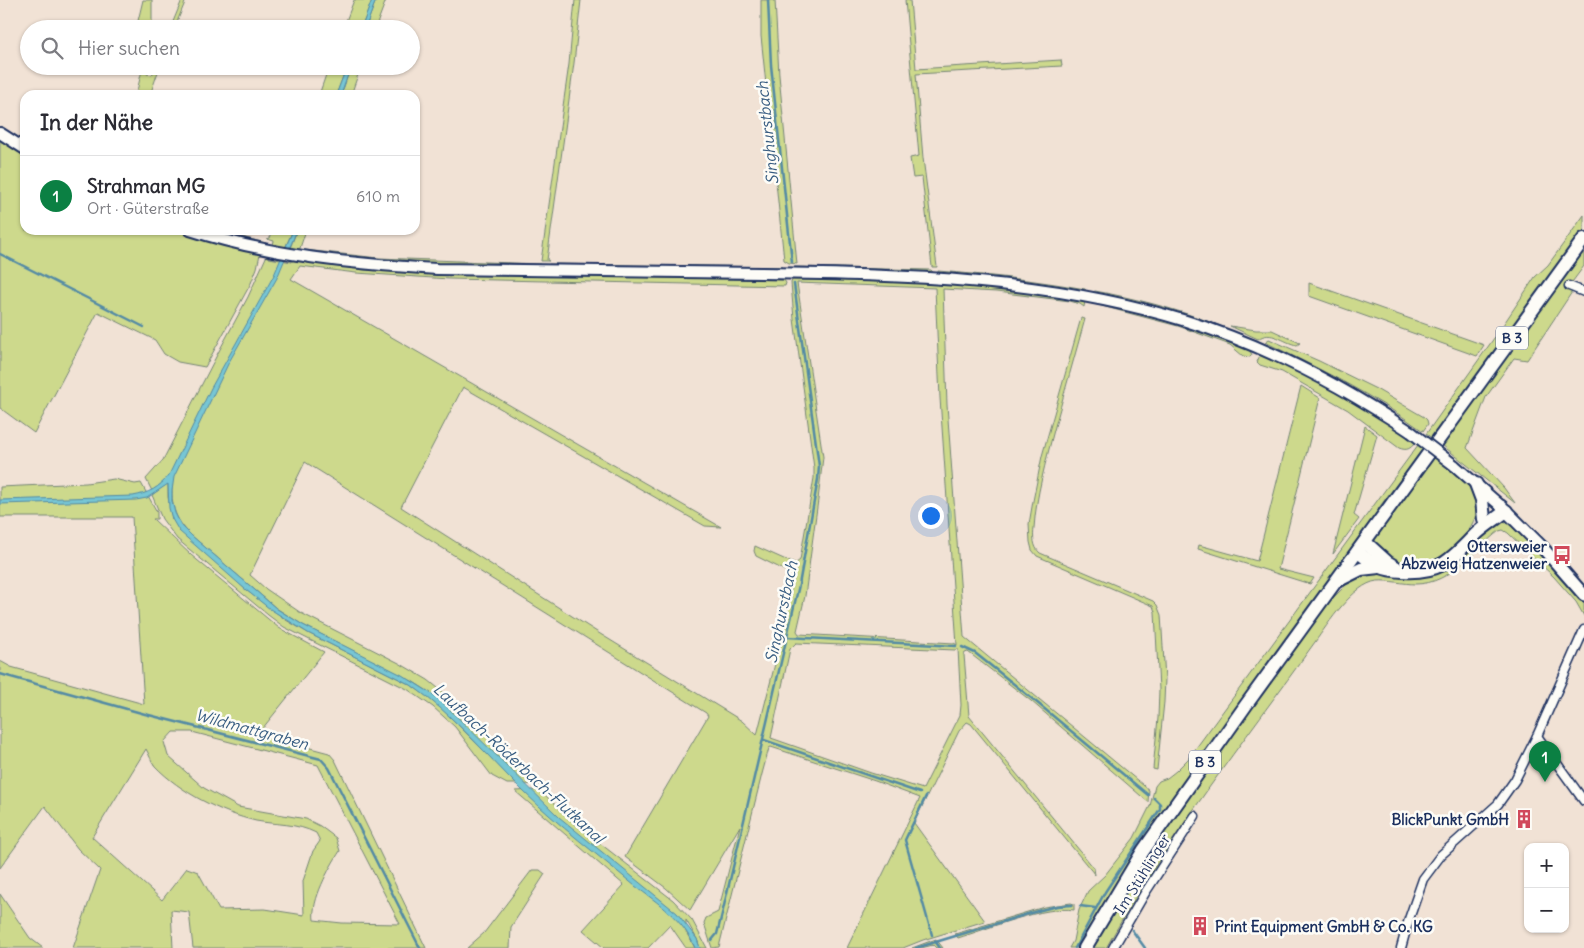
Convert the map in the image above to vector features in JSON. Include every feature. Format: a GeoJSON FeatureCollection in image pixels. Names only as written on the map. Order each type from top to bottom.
{"type":"FeatureCollection","features":[{"type":"Feature","properties":{"kind":"main road","name":"B 3"},"geometry":{"type":"LineString","coordinates":[[1085,948],[1142,851],[1584,239]]}},
{"type":"Feature","properties":{"kind":"main road"},"geometry":{"type":"LineString","coordinates":[[1476,484],[1482,500],[1484,520]]}},
{"type":"Feature","properties":{"kind":"main road"},"geometry":{"type":"LineString","coordinates":[[1362,547],[1372,564],[1379,567],[1391,570],[1421,572],[1436,568],[1448,561],[1503,509]]}},
{"type":"Feature","properties":{"kind":"main road"},"geometry":{"type":"LineString","coordinates":[[1477,533],[1484,520],[1493,510],[1503,509]]}},
{"type":"Feature","properties":{"kind":"main road"},"geometry":{"type":"LineString","coordinates":[[1503,509],[1547,552],[1584,595]]}},
{"type":"Feature","properties":{"kind":"main road"},"geometry":{"type":"LineString","coordinates":[[1362,547],[1404,571]]}},
{"type":"Feature","properties":{"kind":"main road"},"geometry":{"type":"LineString","coordinates":[[1335,582],[1361,569],[1379,567]]}},
{"type":"Feature","properties":{"kind":"street"},"geometry":{"type":"LineString","coordinates":[[0,133],[20,147]]}},
{"type":"Feature","properties":{"kind":"street"},"geometry":{"type":"LineString","coordinates":[[206,235],[295,256],[341,262],[437,269],[884,276],[994,283],[1089,296],[1133,306],[1216,331],[1258,347],[1318,375],[1371,405],[1412,432],[1454,465],[1503,509]]}},
{"type":"Feature","properties":{"kind":"street"},"geometry":{"type":"LineString","coordinates":[[1570,286],[1584,292]]}},
{"type":"Feature","properties":{"kind":"street"},"geometry":{"type":"LineString","coordinates":[[1401,948],[1408,919],[1423,879],[1441,855],[1498,804],[1515,780],[1537,736],[1584,630]]}},
{"type":"Feature","properties":{"kind":"street"},"geometry":{"type":"LineString","coordinates":[[1537,736],[1584,801]]}},
{"type":"Feature","properties":{"kind":"street","name":"Im Stühlinger"},"geometry":{"type":"LineString","coordinates":[[1113,948],[1144,893],[1195,816]]}},
{"type":"Feature","properties":{"kind":"green space"},"geometry":{"type":"Polygon","coordinates":[[[143,0],[152,0],[152,20],[138,20],[143,0]]]}},
{"type":"Feature","properties":{"kind":"green space"},"geometry":{"type":"Polygon","coordinates":[[[182,0],[186,0],[178,20],[174,20],[182,0]]]}},
{"type":"Feature","properties":{"kind":"green space"},"geometry":{"type":"Polygon","coordinates":[[[354,0],[372,0],[364,20],[346,20],[354,0]]]}},
{"type":"Feature","properties":{"kind":"green space"},"geometry":{"type":"Polygon","coordinates":[[[376,0],[386,0],[378,20],[368,20],[376,0]]]}},
{"type":"Feature","properties":{"kind":"green space"},"geometry":{"type":"Polygon","coordinates":[[[575,0],[581,0],[547,260],[549,261],[541,261],[569,64],[575,0]]]}},
{"type":"Feature","properties":{"kind":"green space"},"geometry":{"type":"Polygon","coordinates":[[[761,0],[775,0],[779,75],[797,264],[784,260],[761,36],[761,0]]]}},
{"type":"Feature","properties":{"kind":"green space"},"geometry":{"type":"Polygon","coordinates":[[[905,0],[910,0],[916,69],[1061,60],[1062,66],[916,74],[923,158],[937,267],[932,267],[922,177],[913,178],[910,158],[919,156],[905,0]]]}},
{"type":"Feature","properties":{"kind":"green space"},"geometry":{"type":"Polygon","coordinates":[[[141,75],[157,75],[152,90],[137,90],[141,75]]]}},
{"type":"Feature","properties":{"kind":"green space"},"geometry":{"type":"Polygon","coordinates":[[[326,75],[344,75],[338,90],[321,90],[326,75]]]}},
{"type":"Feature","properties":{"kind":"green space"},"geometry":{"type":"Polygon","coordinates":[[[348,75],[358,75],[353,90],[343,90],[348,75]]]}},
{"type":"Feature","properties":{"kind":"green space"},"geometry":{"type":"Polygon","coordinates":[[[0,138],[20,152],[20,235],[191,235],[260,254],[251,283],[205,367],[178,362],[164,354],[155,340],[98,312],[34,433],[0,408],[0,138]]]}},
{"type":"Feature","properties":{"kind":"green space"},"geometry":{"type":"Polygon","coordinates":[[[1584,215],[1584,233],[1432,438],[1426,434],[1535,277],[1548,265],[1584,215]]]}},
{"type":"Feature","properties":{"kind":"green space"},"geometry":{"type":"Polygon","coordinates":[[[217,235],[234,235],[266,243],[268,247],[217,235]]]}},
{"type":"Feature","properties":{"kind":"green space"},"geometry":{"type":"Polygon","coordinates":[[[271,235],[291,235],[284,250],[272,248],[274,241],[267,239],[271,235]]]}},
{"type":"Feature","properties":{"kind":"green space"},"geometry":{"type":"Polygon","coordinates":[[[295,235],[304,235],[299,251],[289,251],[295,235]]]}},
{"type":"Feature","properties":{"kind":"green space"},"geometry":{"type":"Polygon","coordinates":[[[305,250],[379,258],[540,264],[540,266],[386,264],[304,252],[305,250]]]}},
{"type":"Feature","properties":{"kind":"green space"},"geometry":{"type":"Polygon","coordinates":[[[1584,250],[1584,266],[1567,289],[1572,292],[1527,360],[1514,358],[1486,397],[1467,448],[1504,488],[1515,503],[1442,445],[1584,250]]]}},
{"type":"Feature","properties":{"kind":"green space"},"geometry":{"type":"Polygon","coordinates":[[[267,255],[269,258],[292,262],[292,260],[365,270],[448,274],[784,280],[785,286],[449,279],[356,273],[300,266],[291,279],[721,527],[705,526],[463,387],[401,507],[597,632],[742,721],[757,735],[778,652],[794,575],[756,556],[755,546],[795,564],[800,560],[814,478],[794,319],[792,280],[862,280],[961,285],[1058,295],[1085,301],[1084,307],[1070,301],[996,292],[943,289],[947,405],[964,637],[1149,790],[1148,802],[1031,701],[968,652],[965,653],[969,716],[1094,868],[1095,875],[971,724],[967,722],[959,731],[914,823],[985,921],[903,948],[847,948],[920,798],[875,781],[771,747],[769,748],[762,774],[719,947],[712,948],[704,923],[706,918],[718,912],[740,826],[690,910],[666,888],[625,857],[708,716],[706,713],[305,462],[250,575],[266,589],[301,613],[399,663],[428,680],[453,700],[540,785],[524,784],[437,697],[412,681],[303,625],[276,608],[192,536],[181,523],[174,509],[172,495],[173,477],[169,475],[165,481],[152,491],[146,479],[163,460],[248,297],[267,255]],[[797,283],[823,457],[805,596],[797,631],[799,634],[954,643],[957,645],[940,398],[935,288],[797,283]],[[796,643],[790,649],[771,738],[923,789],[960,715],[958,649],[796,643]]]}},
{"type":"Feature","properties":{"kind":"green space"},"geometry":{"type":"Polygon","coordinates":[[[549,264],[783,267],[785,269],[547,267],[549,264]]]}},
{"type":"Feature","properties":{"kind":"green space"},"geometry":{"type":"Polygon","coordinates":[[[795,267],[931,270],[933,274],[788,270],[795,267]]]}},
{"type":"Feature","properties":{"kind":"green space"},"geometry":{"type":"Polygon","coordinates":[[[938,271],[1048,283],[1085,289],[1087,292],[938,274],[938,271]]]}},
{"type":"Feature","properties":{"kind":"green space"},"geometry":{"type":"Polygon","coordinates":[[[1309,283],[1484,345],[1477,356],[1309,296],[1309,283]]]}},
{"type":"Feature","properties":{"kind":"green space"},"geometry":{"type":"Polygon","coordinates":[[[1093,292],[1177,311],[1217,325],[1256,342],[1095,295],[1093,292]]]}},
{"type":"Feature","properties":{"kind":"green space"},"geometry":{"type":"Polygon","coordinates":[[[1095,302],[1154,317],[1211,335],[1249,349],[1252,355],[1250,357],[1243,356],[1230,345],[1178,326],[1094,304],[1095,302]]]}},
{"type":"Feature","properties":{"kind":"green space"},"geometry":{"type":"Polygon","coordinates":[[[1081,318],[1085,319],[1039,491],[1035,516],[1034,542],[1040,553],[1153,601],[1157,605],[1161,615],[1165,679],[1157,770],[1153,769],[1159,690],[1155,612],[1153,606],[1037,556],[1032,550],[1030,542],[1029,524],[1042,456],[1081,318]]]}},
{"type":"Feature","properties":{"kind":"green space"},"geometry":{"type":"Polygon","coordinates":[[[1230,326],[1256,330],[1272,330],[1300,343],[1297,345],[1292,344],[1278,337],[1268,335],[1258,339],[1230,326]]]}},
{"type":"Feature","properties":{"kind":"green space"},"geometry":{"type":"Polygon","coordinates":[[[1269,339],[1376,389],[1424,417],[1428,424],[1423,431],[1366,394],[1265,342],[1269,339]]]}},
{"type":"Feature","properties":{"kind":"green space"},"geometry":{"type":"Polygon","coordinates":[[[1260,355],[1301,373],[1338,393],[1410,437],[1415,443],[1408,449],[1399,448],[1348,410],[1282,372],[1260,365],[1257,362],[1260,355]]]}},
{"type":"Feature","properties":{"kind":"green space"},"geometry":{"type":"Polygon","coordinates":[[[1301,386],[1320,398],[1278,569],[1314,578],[1310,584],[1198,549],[1199,545],[1257,561],[1301,386]]]}},
{"type":"Feature","properties":{"kind":"green space"},"geometry":{"type":"Polygon","coordinates":[[[1365,426],[1377,435],[1354,515],[1359,519],[1333,554],[1365,426]]]}},
{"type":"Feature","properties":{"kind":"green space"},"geometry":{"type":"Polygon","coordinates":[[[1418,445],[1423,449],[1378,509],[1380,510],[1347,555],[1080,948],[1069,948],[1073,941],[1079,910],[1088,891],[1105,875],[1134,838],[1150,806],[1155,786],[1159,781],[1176,771],[1188,759],[1418,445]]]}},
{"type":"Feature","properties":{"kind":"green space"},"geometry":{"type":"Polygon","coordinates":[[[1432,455],[1450,470],[1452,469],[1468,486],[1476,501],[1476,514],[1463,538],[1443,557],[1433,563],[1424,565],[1399,565],[1375,546],[1374,539],[1432,455]]]}},
{"type":"Feature","properties":{"kind":"green space"},"geometry":{"type":"Polygon","coordinates":[[[114,479],[135,484],[141,483],[157,512],[157,519],[153,519],[191,555],[279,628],[324,652],[258,734],[329,753],[335,760],[426,948],[193,948],[189,912],[171,910],[173,948],[73,948],[100,870],[78,849],[45,806],[0,868],[0,661],[11,667],[144,704],[132,517],[0,517],[0,487],[86,483],[114,479]],[[173,732],[164,742],[168,756],[204,788],[238,807],[306,819],[320,826],[336,838],[340,851],[326,875],[318,894],[315,903],[314,920],[342,923],[400,924],[318,765],[192,732],[173,732]],[[146,749],[92,837],[162,900],[187,868],[198,872],[219,910],[265,909],[304,915],[303,881],[313,851],[320,841],[316,833],[294,826],[256,821],[215,807],[189,793],[165,776],[155,766],[146,749]]]}},
{"type":"Feature","properties":{"kind":"green space"},"geometry":{"type":"Polygon","coordinates":[[[168,483],[168,497],[172,519],[246,590],[286,620],[308,633],[411,685],[444,711],[517,784],[507,784],[492,776],[455,727],[433,707],[407,689],[284,627],[177,539],[162,519],[152,495],[168,483]]]}},
{"type":"Feature","properties":{"kind":"green space"},"geometry":{"type":"Polygon","coordinates":[[[1503,520],[1531,545],[1584,603],[1584,616],[1576,602],[1554,577],[1503,530],[1499,531],[1461,565],[1429,583],[1377,581],[1359,589],[1334,616],[1206,792],[1129,908],[1106,948],[1090,948],[1159,834],[1324,607],[1354,577],[1372,573],[1413,577],[1468,546],[1503,520]]]}},
{"type":"Feature","properties":{"kind":"green space"},"geometry":{"type":"Polygon","coordinates":[[[515,791],[541,791],[575,824],[673,900],[692,920],[707,948],[700,948],[686,920],[686,932],[695,948],[686,948],[670,925],[648,948],[604,948],[583,930],[624,885],[515,791]]]}},
{"type":"Feature","properties":{"kind":"green space"},"geometry":{"type":"Polygon","coordinates":[[[532,870],[540,870],[545,874],[511,927],[510,948],[467,948],[484,933],[532,870]]]}},
{"type":"Feature","properties":{"kind":"green space"},"geometry":{"type":"Polygon","coordinates":[[[0,894],[30,938],[43,948],[0,948],[0,894]]]}},
{"type":"Feature","properties":{"kind":"green space"},"geometry":{"type":"Polygon","coordinates":[[[1074,904],[1074,910],[1062,909],[1033,914],[958,938],[955,934],[1044,907],[1074,904]]]}},
{"type":"Feature","properties":{"kind":"green space"},"geometry":{"type":"Polygon","coordinates":[[[936,939],[943,948],[936,948],[933,945],[912,948],[936,939]]]}},
{"type":"Feature","properties":{"kind":"water"},"geometry":{"type":"Polygon","coordinates":[[[372,0],[376,0],[368,20],[364,20],[372,0]]]}},
{"type":"Feature","properties":{"kind":"water"},"geometry":{"type":"Polygon","coordinates":[[[344,75],[348,75],[343,90],[338,90],[344,75]]]}},
{"type":"Feature","properties":{"kind":"water"},"geometry":{"type":"Polygon","coordinates":[[[291,235],[295,235],[277,278],[229,362],[174,477],[172,501],[181,525],[277,609],[303,625],[402,675],[437,697],[559,817],[677,913],[697,939],[700,948],[695,948],[684,929],[670,913],[551,817],[442,709],[427,697],[411,685],[308,633],[270,609],[246,590],[179,531],[172,519],[169,508],[168,484],[147,498],[136,500],[0,504],[0,500],[133,496],[157,487],[169,475],[211,388],[274,275],[291,235]]]}},
{"type":"Feature","properties":{"kind":"waterway","name":"Singhurstbach"},"geometry":{"type":"LineString","coordinates":[[768,0],[771,65],[792,262]]}},
{"type":"Feature","properties":{"kind":"waterway"},"geometry":{"type":"LineString","coordinates":[[0,254],[144,327]]}},
{"type":"Feature","properties":{"kind":"waterway","name":"Singhurstbach"},"geometry":{"type":"LineString","coordinates":[[712,940],[717,934],[723,910],[799,585],[818,479],[819,466],[794,284]]}},
{"type":"Feature","properties":{"kind":"waterway"},"geometry":{"type":"LineString","coordinates":[[787,637],[956,646]]}},
{"type":"Feature","properties":{"kind":"waterway"},"geometry":{"type":"LineString","coordinates":[[962,647],[975,653],[1148,795]]}},
{"type":"Feature","properties":{"kind":"waterway","name":"Wildmattgraben"},"geometry":{"type":"LineString","coordinates":[[0,674],[145,714],[321,759],[329,768],[420,948]]}},
{"type":"Feature","properties":{"kind":"waterway"},"geometry":{"type":"LineString","coordinates":[[764,740],[920,793]]}},
{"type":"Feature","properties":{"kind":"waterway"},"geometry":{"type":"LineString","coordinates":[[926,796],[905,840],[932,935]]}},
{"type":"Feature","properties":{"kind":"waterway"},"geometry":{"type":"LineString","coordinates":[[1075,948],[1105,892],[1160,809],[1160,804],[1154,798]]}},
{"type":"Feature","properties":{"kind":"waterway"},"geometry":{"type":"LineString","coordinates":[[916,948],[1041,910],[1072,905]]}},
{"type":"Feature","properties":{"kind":"waterway"},"geometry":{"type":"LineString","coordinates":[[1080,906],[1095,908]]}},
{"type":"Feature","properties":{"kind":"waterway"},"geometry":{"type":"LineString","coordinates":[[1132,930],[1145,948]]}},
{"type":"Feature","properties":{"kind":"waterway"},"geometry":{"type":"LineString","coordinates":[[935,941],[940,948]]}},
{"type":"Feature","properties":{"kind":"place","name":"Ottersweier Abzweig Hatzenweier"},"geometry":{"type":"Point","coordinates":[1562,555]}},
{"type":"Feature","properties":{"kind":"place","name":"Strahman MG"},"geometry":{"type":"Point","coordinates":[1545,782]}},
{"type":"Feature","properties":{"kind":"place","name":"BlickPunkt GmbH"},"geometry":{"type":"Point","coordinates":[1524,819]}},
{"type":"Feature","properties":{"kind":"place","name":"Print Equipment GmbH & Co. KG"},"geometry":{"type":"Point","coordinates":[1200,926]}},
{"type":"Feature","properties":{"kind":"water label","name":"Laufbach-Röderbach-Flutkanal"},"geometry":{"type":"Point","coordinates":[519,763]}}]}
